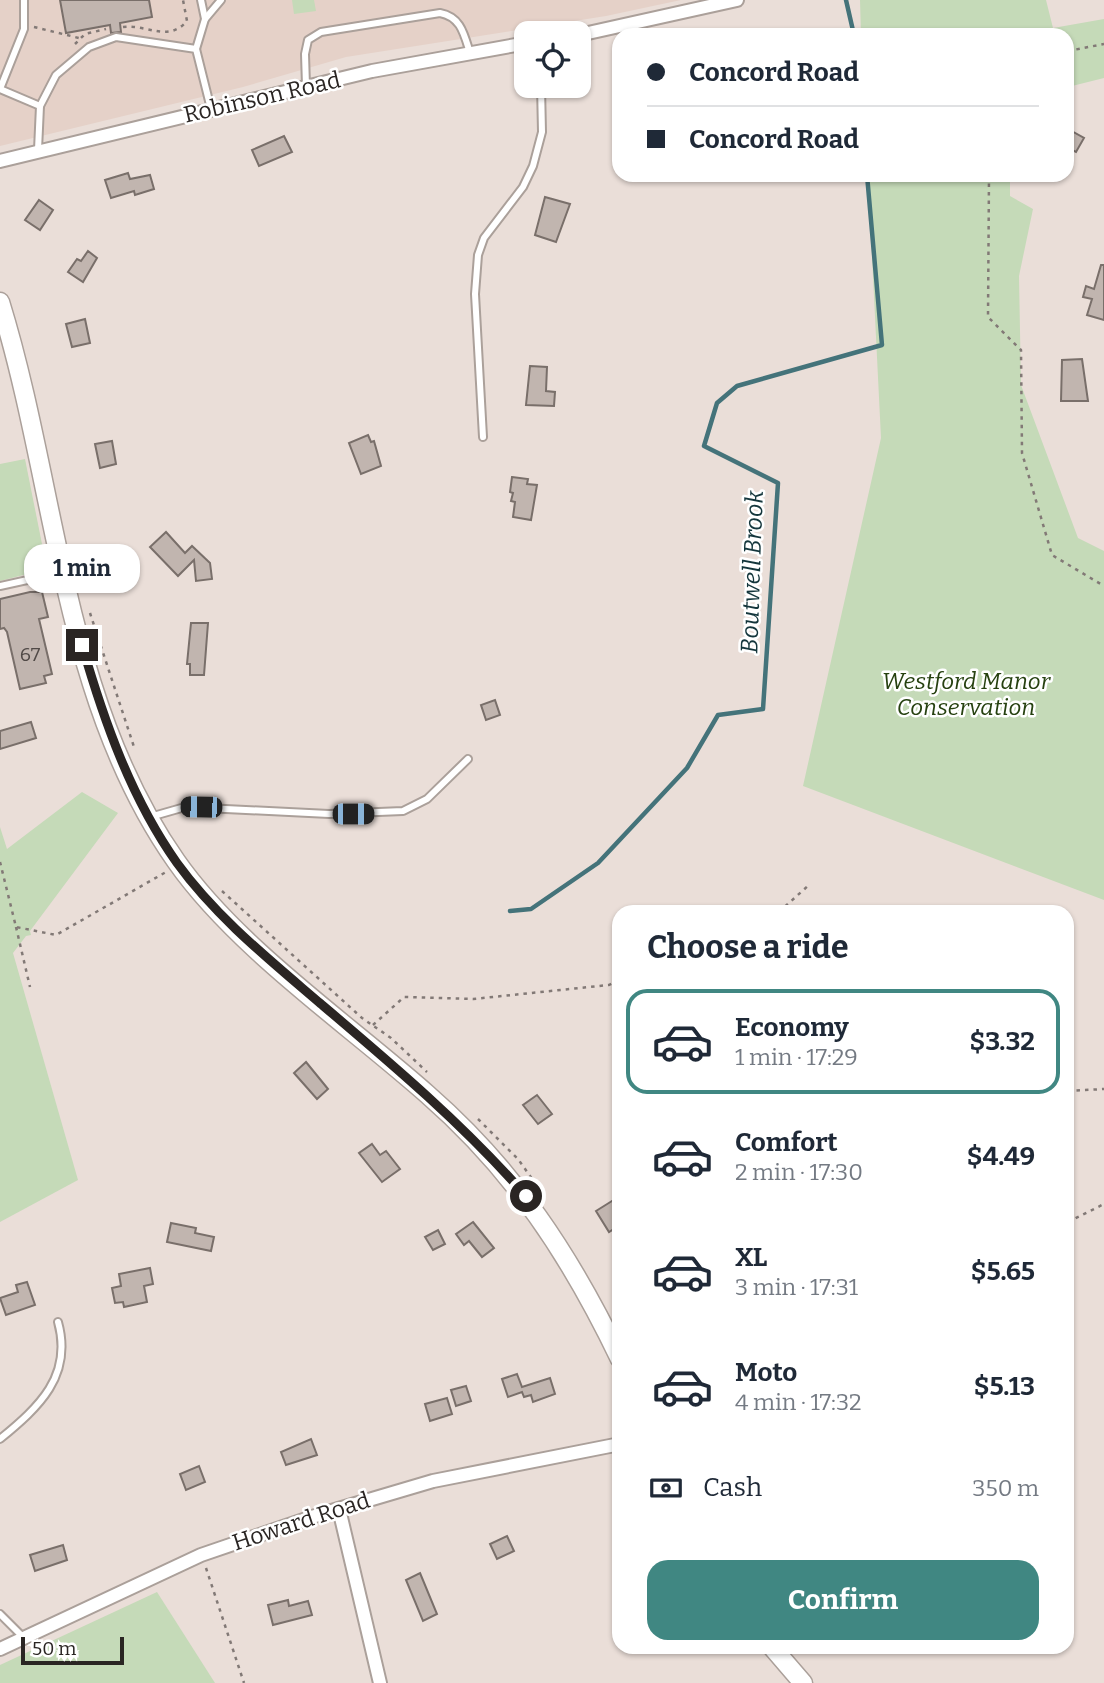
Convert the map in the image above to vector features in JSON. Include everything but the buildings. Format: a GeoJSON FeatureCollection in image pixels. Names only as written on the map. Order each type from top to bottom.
{"type":"FeatureCollection","features":[{"type":"Feature","properties":{"kind":"main road"},"geometry":{"type":"LineString","coordinates":[[0,302],[18,359],[92,681],[129,781],[148,817],[179,866],[261,952],[430,1096],[490,1155],[526,1196],[559,1247],[612,1344]]}},
{"type":"Feature","properties":{"kind":"main road"},"geometry":{"type":"LineString","coordinates":[[778,1654],[803,1683]]}},
{"type":"Feature","properties":{"kind":"street"},"geometry":{"type":"LineString","coordinates":[[591,32],[737,0]]}},
{"type":"Feature","properties":{"kind":"street","name":"Robinson Road"},"geometry":{"type":"LineString","coordinates":[[0,161],[306,86],[514,45]]}},
{"type":"Feature","properties":{"kind":"street","name":"Howard Road"},"geometry":{"type":"LineString","coordinates":[[0,1649],[201,1555],[339,1509],[433,1481],[612,1446]]}},
{"type":"Feature","properties":{"kind":"street"},"geometry":{"type":"LineString","coordinates":[[339,1509],[380,1683]]}},
{"type":"Feature","properties":{"kind":"lane"},"geometry":{"type":"LineString","coordinates":[[24,0],[25,24],[0,89],[40,106]]}},
{"type":"Feature","properties":{"kind":"lane"},"geometry":{"type":"LineString","coordinates":[[201,0],[205,19]]}},
{"type":"Feature","properties":{"kind":"lane"},"geometry":{"type":"LineString","coordinates":[[211,109],[196,50],[205,19],[222,0]]}},
{"type":"Feature","properties":{"kind":"lane"},"geometry":{"type":"LineString","coordinates":[[306,86],[305,54],[309,40],[321,32],[440,13],[451,15],[462,27],[470,53]]}},
{"type":"Feature","properties":{"kind":"lane"},"geometry":{"type":"LineString","coordinates":[[38,150],[40,106],[56,75],[89,47],[116,37],[196,50]]}},
{"type":"Feature","properties":{"kind":"lane"},"geometry":{"type":"LineString","coordinates":[[483,437],[475,294],[477,264],[484,238],[523,187],[533,166],[542,132],[541,98]]}},
{"type":"Feature","properties":{"kind":"lane"},"geometry":{"type":"LineString","coordinates":[[0,586],[65,572]]}},
{"type":"Feature","properties":{"kind":"lane"},"geometry":{"type":"LineString","coordinates":[[148,817],[185,807],[329,814],[403,811],[427,799],[468,759]]}},
{"type":"Feature","properties":{"kind":"lane"},"geometry":{"type":"LineString","coordinates":[[0,1439],[40,1404],[53,1387],[61,1366],[63,1339],[58,1322]]}},
{"type":"Feature","properties":{"kind":"lane"},"geometry":{"type":"LineString","coordinates":[[0,1615],[24,1638]]}},
{"type":"Feature","properties":{"kind":"path"},"geometry":{"type":"LineString","coordinates":[[25,24],[81,38]]}},
{"type":"Feature","properties":{"kind":"path"},"geometry":{"type":"LineString","coordinates":[[1074,50],[1104,44]]}},
{"type":"Feature","properties":{"kind":"path"},"geometry":{"type":"LineString","coordinates":[[989,182],[988,317],[1021,350],[1021,453],[1052,555],[1104,586]]}},
{"type":"Feature","properties":{"kind":"path"},"geometry":{"type":"LineString","coordinates":[[90,613],[137,754]]}},
{"type":"Feature","properties":{"kind":"path"},"geometry":{"type":"LineString","coordinates":[[0,862],[30,987]]}},
{"type":"Feature","properties":{"kind":"path"},"geometry":{"type":"LineString","coordinates":[[16,927],[56,935],[179,866]]}},
{"type":"Feature","properties":{"kind":"path"},"geometry":{"type":"LineString","coordinates":[[215,884],[262,929],[436,1080]]}},
{"type":"Feature","properties":{"kind":"path"},"geometry":{"type":"LineString","coordinates":[[787,905],[810,884]]}},
{"type":"Feature","properties":{"kind":"path"},"geometry":{"type":"LineString","coordinates":[[373,1025],[404,997],[473,999],[612,983]]}},
{"type":"Feature","properties":{"kind":"path"},"geometry":{"type":"LineString","coordinates":[[1074,1091],[1104,1089]]}},
{"type":"Feature","properties":{"kind":"path"},"geometry":{"type":"LineString","coordinates":[[471,1112],[518,1159],[545,1197]]}},
{"type":"Feature","properties":{"kind":"path"},"geometry":{"type":"LineString","coordinates":[[1074,1219],[1104,1205]]}},
{"type":"Feature","properties":{"kind":"path"},"geometry":{"type":"LineString","coordinates":[[201,1555],[244,1683]]}},
{"type":"Feature","properties":{"kind":"shaded area"},"geometry":{"type":"Polygon","coordinates":[[[0,0],[681,0],[574,21],[514,21],[514,31],[346,57],[243,87],[0,146],[0,0]]]}},
{"type":"Feature","properties":{"kind":"green space"},"geometry":{"type":"Polygon","coordinates":[[[292,0],[314,0],[316,11],[294,14],[292,0]]]}},
{"type":"Feature","properties":{"kind":"green space"},"geometry":{"type":"Polygon","coordinates":[[[860,0],[1046,0],[1053,28],[861,28],[860,0]]]}},
{"type":"Feature","properties":{"kind":"green space"},"geometry":{"type":"Polygon","coordinates":[[[1104,19],[1104,78],[1074,86],[1074,28],[1053,28],[1104,19]]]}},
{"type":"Feature","properties":{"kind":"green space","name":"Westford Manor Conservation"},"geometry":{"type":"Polygon","coordinates":[[[868,182],[1010,182],[1010,196],[1033,209],[1019,276],[1021,385],[1078,538],[1104,551],[1104,900],[803,786],[881,438],[868,182]]]}},
{"type":"Feature","properties":{"kind":"green space"},"geometry":{"type":"Polygon","coordinates":[[[25,459],[47,569],[0,581],[0,464],[25,459]]]}},
{"type":"Feature","properties":{"kind":"green space"},"geometry":{"type":"Polygon","coordinates":[[[82,792],[118,813],[30,931],[31,935],[26,936],[13,953],[78,1180],[0,1222],[0,827],[7,849],[82,792]]]}},
{"type":"Feature","properties":{"kind":"green space"},"geometry":{"type":"Polygon","coordinates":[[[157,1592],[215,1683],[0,1683],[0,1665],[157,1592]]]}},
{"type":"Feature","properties":{"kind":"waterway","name":"Boutwell Brook"},"geometry":{"type":"LineString","coordinates":[[846,0],[852,28]]}},
{"type":"Feature","properties":{"kind":"waterway","name":"Boutwell Brook"},"geometry":{"type":"LineString","coordinates":[[510,911],[531,909],[598,863],[687,768],[718,715],[763,709],[778,483],[704,446],[717,403],[737,386],[882,345],[868,182]]}},
{"type":"Feature","properties":{"kind":"route"},"geometry":{"type":"LineString","coordinates":[[82,645],[92,681],[129,781],[179,866],[261,952],[430,1096],[490,1155],[526,1196]]}}]}
